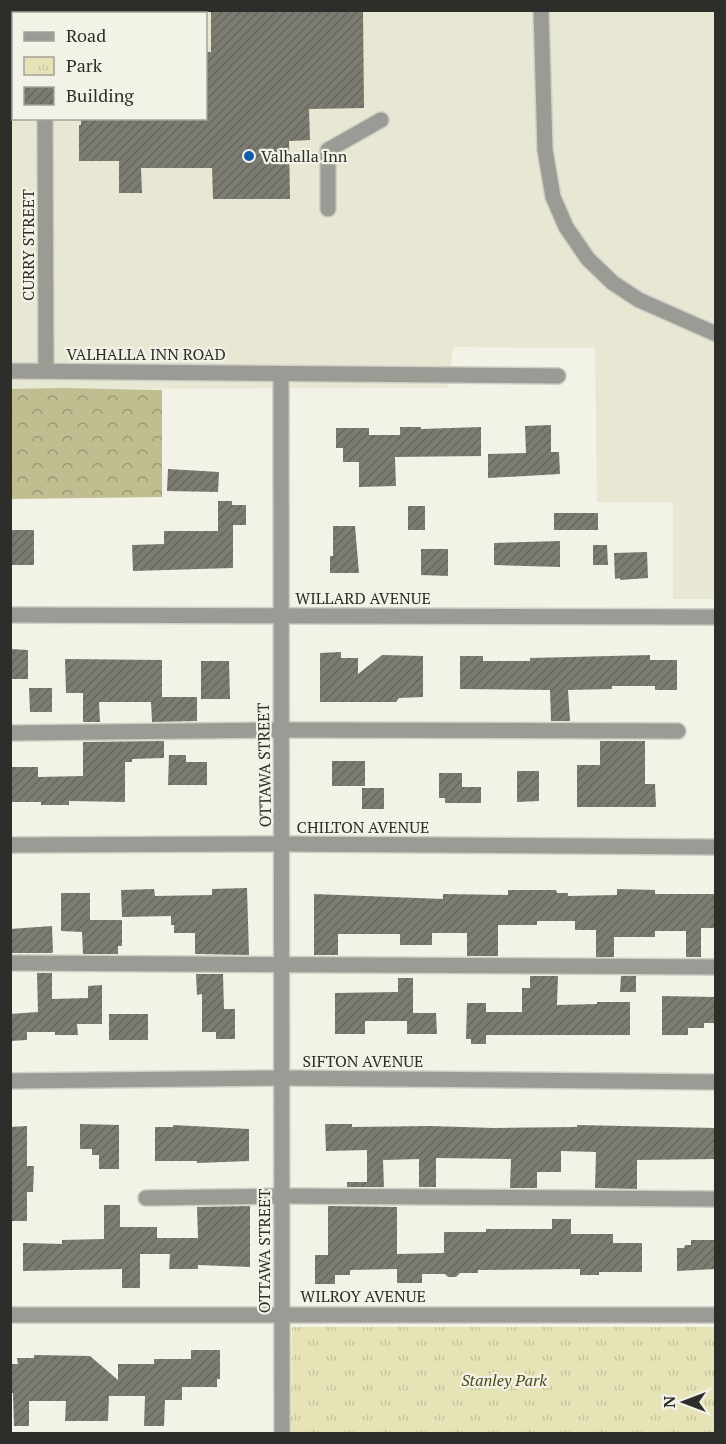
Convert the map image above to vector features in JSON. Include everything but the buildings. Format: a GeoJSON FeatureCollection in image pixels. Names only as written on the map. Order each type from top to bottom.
{"type":"FeatureCollection","features":[{"type":"Feature","properties":{"kind":"street"},"geometry":{"type":"LineString","coordinates":[[541,10],[545,150],[553,197],[566,227],[588,259],[613,283],[639,300],[716,334]]}},
{"type":"Feature","properties":{"kind":"street","name":"CURRY STREET"},"geometry":{"type":"LineString","coordinates":[[45,120],[46,371]]}},
{"type":"Feature","properties":{"kind":"street"},"geometry":{"type":"LineString","coordinates":[[328,209],[328,150],[381,120]]}},
{"type":"Feature","properties":{"kind":"street","name":"VALHALLA INN ROAD"},"geometry":{"type":"LineString","coordinates":[[10,371],[281,374]]}},
{"type":"Feature","properties":{"kind":"street"},"geometry":{"type":"LineString","coordinates":[[281,374],[558,376]]}},
{"type":"Feature","properties":{"kind":"street","name":"OTTAWA STREET"},"geometry":{"type":"LineString","coordinates":[[281,374],[282,1434]]}},
{"type":"Feature","properties":{"kind":"street","name":"WILLARD AVENUE"},"geometry":{"type":"LineString","coordinates":[[10,615],[716,617]]}},
{"type":"Feature","properties":{"kind":"street"},"geometry":{"type":"LineString","coordinates":[[10,733],[282,730],[678,731]]}},
{"type":"Feature","properties":{"kind":"street","name":"CHILTON AVENUE"},"geometry":{"type":"LineString","coordinates":[[10,845],[716,847]]}},
{"type":"Feature","properties":{"kind":"street"},"geometry":{"type":"LineString","coordinates":[[10,963],[716,967]]}},
{"type":"Feature","properties":{"kind":"street","name":"SIFTON AVENUE"},"geometry":{"type":"LineString","coordinates":[[10,1081],[282,1078],[716,1082]]}},
{"type":"Feature","properties":{"kind":"street"},"geometry":{"type":"LineString","coordinates":[[146,1198],[282,1196],[716,1199]]}},
{"type":"Feature","properties":{"kind":"street","name":"WILROY AVENUE"},"geometry":{"type":"LineString","coordinates":[[10,1315],[716,1315]]}},
{"type":"Feature","properties":{"kind":"shaded area"},"geometry":{"type":"Polygon","coordinates":[[[10,11],[715,11],[715,599],[673,599],[673,502],[597,502],[595,348],[453,347],[448,388],[11,389],[10,11]]]}},
{"type":"Feature","properties":{"kind":"green space"},"geometry":{"type":"Polygon","coordinates":[[[11,389],[162,390],[162,497],[11,499],[11,389]]]}},
{"type":"Feature","properties":{"kind":"green space","name":"Stanley Park"},"geometry":{"type":"Polygon","coordinates":[[[292,1327],[715,1327],[715,1433],[291,1433],[292,1327]]]}},
{"type":"Feature","properties":{"kind":"place","name":"Valhalla Inn"},"geometry":{"type":"Point","coordinates":[249,156]}}]}
